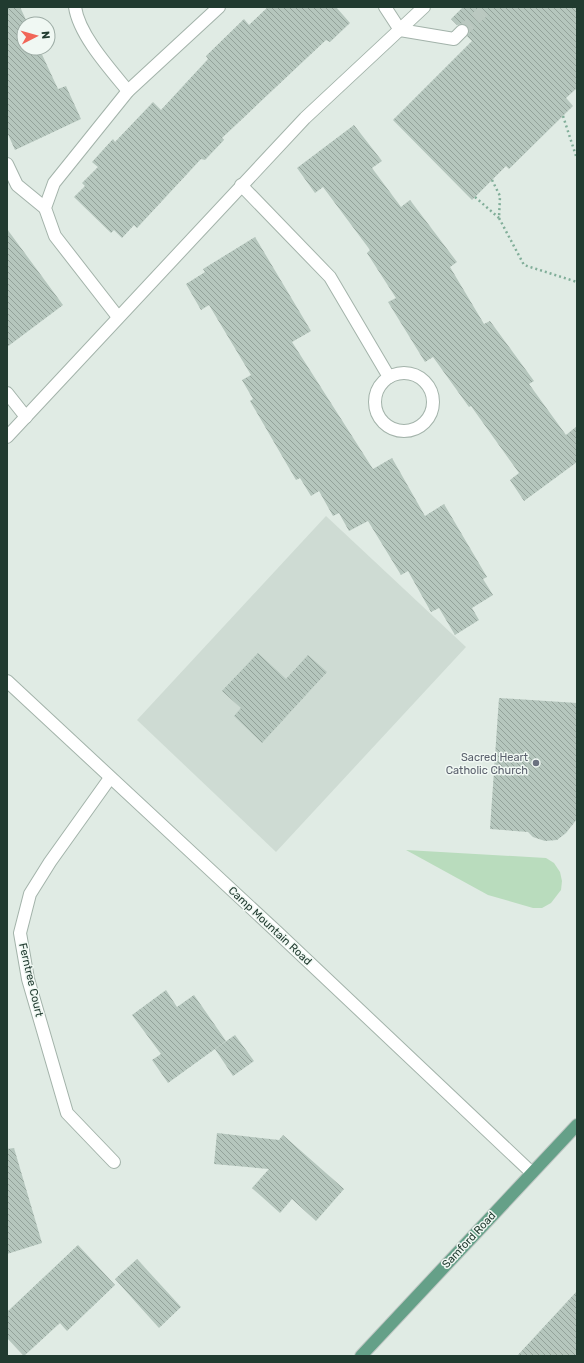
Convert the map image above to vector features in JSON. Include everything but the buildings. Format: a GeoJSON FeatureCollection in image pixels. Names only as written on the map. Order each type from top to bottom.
{"type":"FeatureCollection","features":[{"type":"Feature","properties":{"kind":"main road","name":"Samford Road"},"geometry":{"type":"LineString","coordinates":[[362,1356],[531,1172],[577,1125]]}},
{"type":"Feature","properties":{"kind":"street"},"geometry":{"type":"LineString","coordinates":[[75,7],[76,17],[99,55],[128,91]]}},
{"type":"Feature","properties":{"kind":"street"},"geometry":{"type":"LineString","coordinates":[[45,208],[54,183],[128,91],[219,7]]}},
{"type":"Feature","properties":{"kind":"street"},"geometry":{"type":"LineString","coordinates":[[385,7],[400,30],[454,39],[462,31]]}},
{"type":"Feature","properties":{"kind":"street"},"geometry":{"type":"LineString","coordinates":[[7,437],[305,118],[424,7]]}},
{"type":"Feature","properties":{"kind":"street"},"geometry":{"type":"LineString","coordinates":[[7,164],[17,185],[45,208],[55,236],[118,317]]}},
{"type":"Feature","properties":{"kind":"street"},"geometry":{"type":"LineString","coordinates":[[241,185],[330,277],[389,377]]}},
{"type":"Feature","properties":{"kind":"street"},"geometry":{"type":"LineString","coordinates":[[398,373],[408,373],[425,382],[430,391],[433,401],[427,419],[420,426],[411,431],[392,429],[379,417],[375,400],[377,391],[389,377],[398,373]]}},
{"type":"Feature","properties":{"kind":"street"},"geometry":{"type":"LineString","coordinates":[[7,393],[26,417]]}},
{"type":"Feature","properties":{"kind":"street","name":"Camp Mountain Road"},"geometry":{"type":"LineString","coordinates":[[7,681],[531,1172]]}},
{"type":"Feature","properties":{"kind":"street","name":"Ferntree Court"},"geometry":{"type":"LineString","coordinates":[[110,778],[50,862],[30,894],[20,933],[28,979],[67,1113],[114,1162]]}},
{"type":"Feature","properties":{"kind":"path"},"geometry":{"type":"LineString","coordinates":[[563,116],[577,159]]}},
{"type":"Feature","properties":{"kind":"path"},"geometry":{"type":"LineString","coordinates":[[492,180],[500,196],[499,218]]}},
{"type":"Feature","properties":{"kind":"path"},"geometry":{"type":"LineString","coordinates":[[475,197],[499,218],[524,266],[577,282]]}},
{"type":"Feature","properties":{"kind":"shaded area"},"geometry":{"type":"Polygon","coordinates":[[[326,516],[466,647],[276,852],[137,720],[326,516]]]}},
{"type":"Feature","properties":{"kind":"green space"},"geometry":{"type":"Polygon","coordinates":[[[406,850],[546,858],[554,863],[560,872],[562,881],[561,890],[551,903],[542,908],[533,908],[488,895],[406,850]]]}},
{"type":"Feature","properties":{"kind":"tunnel"},"geometry":{"type":"LineString","coordinates":[[462,31],[488,7]]}},
{"type":"Feature","properties":{"kind":"place","name":"Sacred Heart Catholic Church"},"geometry":{"type":"Point","coordinates":[536,763]}}]}
